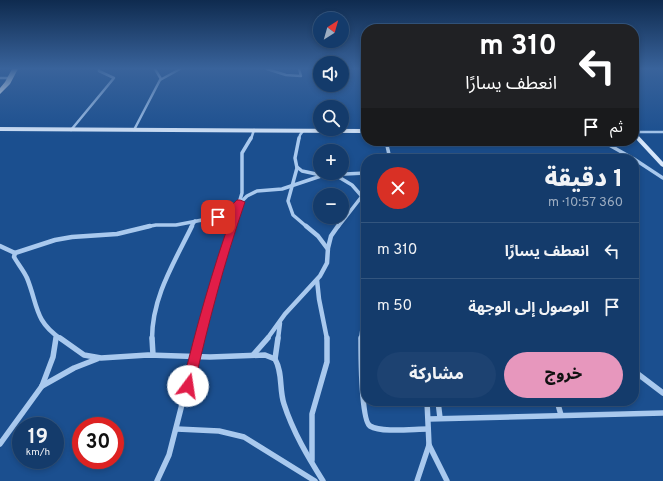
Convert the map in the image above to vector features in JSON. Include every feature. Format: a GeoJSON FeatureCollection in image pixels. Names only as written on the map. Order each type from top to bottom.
{"type":"FeatureCollection","features":[{"type":"Feature","properties":{"kind":"main road"},"geometry":{"type":"LineString","coordinates":[[0,129],[361,131]]}},
{"type":"Feature","properties":{"kind":"main road"},"geometry":{"type":"LineString","coordinates":[[639,139],[663,165]]}},
{"type":"Feature","properties":{"kind":"street"},"geometry":{"type":"LineString","coordinates":[[71,130],[104,91]]}},
{"type":"Feature","properties":{"kind":"street"},"geometry":{"type":"LineString","coordinates":[[134,130],[153,91]]}},
{"type":"Feature","properties":{"kind":"street"},"geometry":{"type":"LineString","coordinates":[[157,481],[161,476],[177,429],[225,247],[240,202],[242,193],[242,156],[254,130]]}},
{"type":"Feature","properties":{"kind":"street"},"geometry":{"type":"LineString","coordinates":[[303,131],[298,138],[295,158],[297,167],[290,187],[288,201],[293,214],[310,231],[324,242],[328,248]]}},
{"type":"Feature","properties":{"kind":"street"},"geometry":{"type":"LineString","coordinates":[[639,133],[663,132]]}},
{"type":"Feature","properties":{"kind":"street"},"geometry":{"type":"LineString","coordinates":[[611,146],[625,154]]}},
{"type":"Feature","properties":{"kind":"street"},"geometry":{"type":"LineString","coordinates":[[639,162],[663,178]]}},
{"type":"Feature","properties":{"kind":"street"},"geometry":{"type":"LineString","coordinates":[[297,167],[302,171],[313,173]]}},
{"type":"Feature","properties":{"kind":"street"},"geometry":{"type":"LineString","coordinates":[[349,174],[361,173]]}},
{"type":"Feature","properties":{"kind":"street"},"geometry":{"type":"LineString","coordinates":[[0,246],[15,253],[55,240],[72,237],[117,234],[156,224],[176,225],[224,216],[232,211],[247,196],[257,191],[278,190],[313,179]]}},
{"type":"Feature","properties":{"kind":"street"},"geometry":{"type":"LineString","coordinates":[[346,180],[361,195]]}},
{"type":"Feature","properties":{"kind":"street"},"geometry":{"type":"LineString","coordinates":[[253,355],[280,324],[285,314],[318,280],[326,263],[331,236],[361,197]]}},
{"type":"Feature","properties":{"kind":"street"},"geometry":{"type":"LineString","coordinates":[[153,355],[151,334],[157,301],[168,272],[182,249],[195,221]]}},
{"type":"Feature","properties":{"kind":"street"},"geometry":{"type":"LineString","coordinates":[[15,253],[14,258],[27,277],[40,319],[56,336],[84,355],[92,358],[153,355],[195,357],[253,355],[269,356],[275,359]]}},
{"type":"Feature","properties":{"kind":"street"},"geometry":{"type":"LineString","coordinates":[[312,462],[311,428],[313,410],[327,365],[328,354],[328,340],[317,294],[318,280]]}},
{"type":"Feature","properties":{"kind":"street"},"geometry":{"type":"LineString","coordinates":[[280,324],[275,359],[278,365],[283,401],[289,420],[323,481]]}},
{"type":"Feature","properties":{"kind":"street"},"geometry":{"type":"LineString","coordinates":[[0,444],[42,386],[53,357],[56,336]]}},
{"type":"Feature","properties":{"kind":"street"},"geometry":{"type":"LineString","coordinates":[[42,386],[74,368],[101,358]]}},
{"type":"Feature","properties":{"kind":"street"},"geometry":{"type":"LineString","coordinates":[[639,375],[663,393]]}},
{"type":"Feature","properties":{"kind":"street"},"geometry":{"type":"LineString","coordinates":[[364,406],[365,420],[368,425],[377,429],[428,429]]}},
{"type":"Feature","properties":{"kind":"street"},"geometry":{"type":"LineString","coordinates":[[417,481],[429,445],[428,406]]}},
{"type":"Feature","properties":{"kind":"street"},"geometry":{"type":"LineString","coordinates":[[439,406],[440,418]]}},
{"type":"Feature","properties":{"kind":"street"},"geometry":{"type":"LineString","coordinates":[[558,406],[561,415]]}},
{"type":"Feature","properties":{"kind":"street"},"geometry":{"type":"LineString","coordinates":[[429,419],[663,413]]}},
{"type":"Feature","properties":{"kind":"street"},"geometry":{"type":"LineString","coordinates":[[177,429],[225,431],[234,433],[244,437],[315,481]]}},
{"type":"Feature","properties":{"kind":"street"},"geometry":{"type":"LineString","coordinates":[[429,445],[436,455],[447,481]]}},
{"type":"Feature","properties":{"kind":"route"},"geometry":{"type":"LineString","coordinates":[[188,386],[200,333],[225,247],[240,202],[228,214],[218,217]]}}]}
